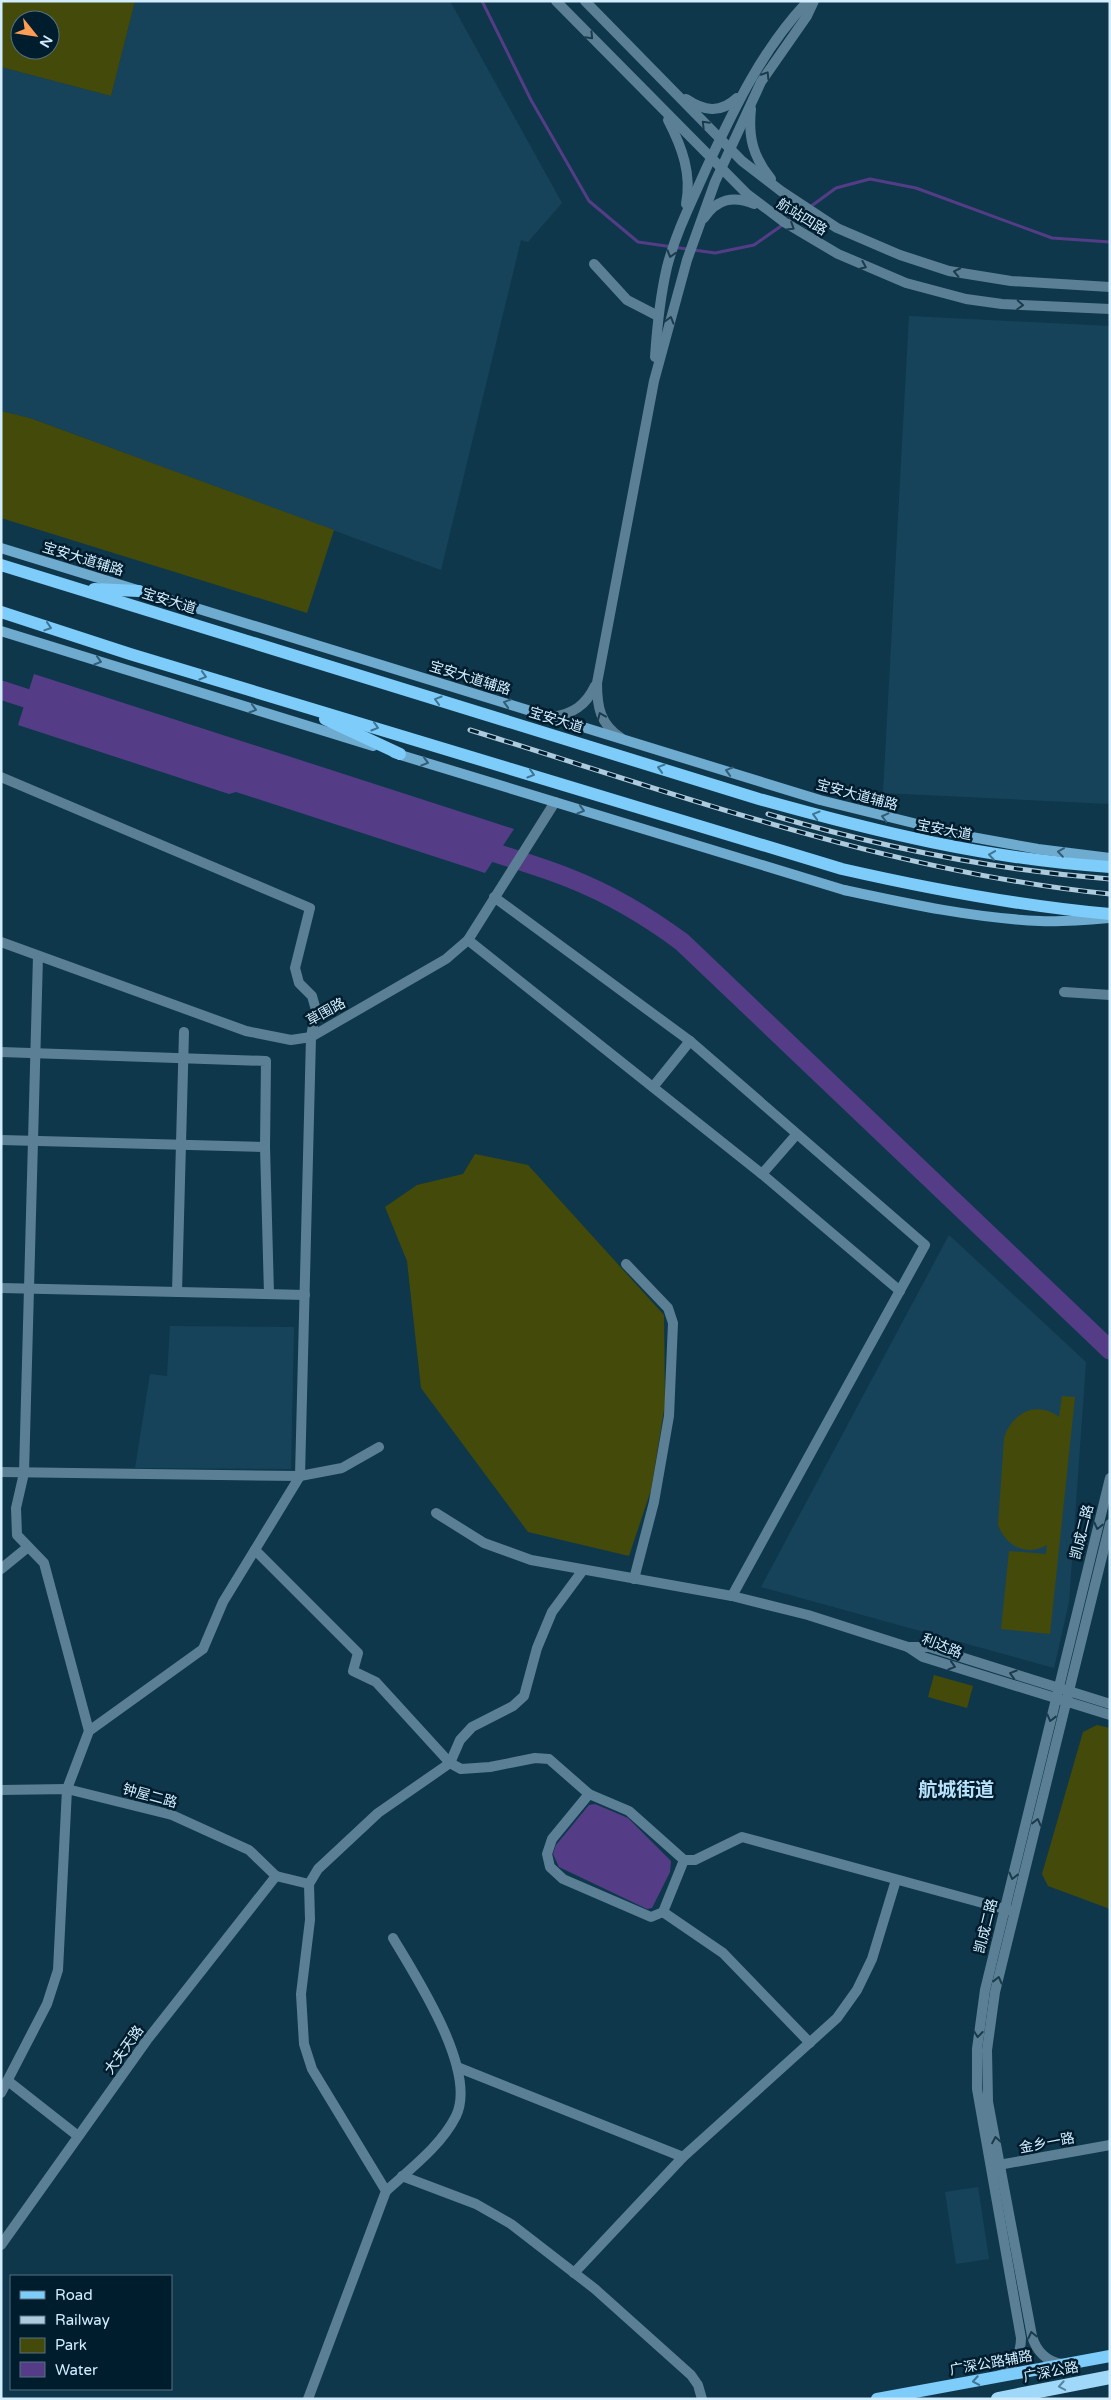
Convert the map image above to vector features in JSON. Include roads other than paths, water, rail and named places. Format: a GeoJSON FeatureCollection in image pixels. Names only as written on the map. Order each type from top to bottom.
{"type":"FeatureCollection","features":[{"type":"Feature","properties":{"kind":"highway","name":"广深公路"},"geometry":{"type":"LineString","coordinates":[[998,2399],[1110,2377]]}},
{"type":"Feature","properties":{"kind":"main road","name":"宝安大道辅路"},"geometry":{"type":"LineString","coordinates":[[1,548],[820,800],[913,824],[1021,846],[1110,858]]}},
{"type":"Feature","properties":{"kind":"main road","name":"宝安大道"},"geometry":{"type":"LineString","coordinates":[[1,565],[759,799],[841,822],[981,853],[1029,860],[1110,867]]}},
{"type":"Feature","properties":{"kind":"main road"},"geometry":{"type":"LineString","coordinates":[[77,588],[139,590]]}},
{"type":"Feature","properties":{"kind":"main road"},"geometry":{"type":"LineString","coordinates":[[1,612],[287,701],[842,869],[932,889],[1039,908],[1110,916]]}},
{"type":"Feature","properties":{"kind":"main road"},"geometry":{"type":"LineString","coordinates":[[1,631],[835,887],[913,905],[1008,919],[1051,921],[1110,916]]}},
{"type":"Feature","properties":{"kind":"main road"},"geometry":{"type":"LineString","coordinates":[[287,701],[400,754]]}},
{"type":"Feature","properties":{"kind":"main road","name":"广深公路辅路"},"geometry":{"type":"LineString","coordinates":[[877,2399],[1110,2356]]}},
{"type":"Feature","properties":{"kind":"street","name":"航站四路"},"geometry":{"type":"LineString","coordinates":[[556,1],[721,170],[763,208],[820,244],[887,276],[948,295],[1002,304],[1110,308]]}},
{"type":"Feature","properties":{"kind":"street","name":"航站四路"},"geometry":{"type":"LineString","coordinates":[[585,1],[730,149],[781,191],[837,228],[900,255],[957,272],[1011,281],[1110,287]]}},
{"type":"Feature","properties":{"kind":"street"},"geometry":{"type":"LineString","coordinates":[[654,381],[658,316],[663,288],[683,220],[743,92],[783,30],[808,1]]}},
{"type":"Feature","properties":{"kind":"street"},"geometry":{"type":"LineString","coordinates":[[552,717],[577,710],[591,696],[597,683],[654,381],[696,231],[730,149],[761,82],[807,16],[814,1]]}},
{"type":"Feature","properties":{"kind":"street"},"geometry":{"type":"LineString","coordinates":[[669,87],[689,101],[710,110],[719,110],[728,106],[743,92]]}},
{"type":"Feature","properties":{"kind":"street"},"geometry":{"type":"LineString","coordinates":[[752,100],[750,122],[752,147],[762,168],[781,191]]}},
{"type":"Feature","properties":{"kind":"street"},"geometry":{"type":"LineString","coordinates":[[663,111],[679,142],[686,166],[688,186],[683,220]]}},
{"type":"Feature","properties":{"kind":"street"},"geometry":{"type":"LineString","coordinates":[[696,231],[707,213],[721,201],[735,198],[742,199],[763,208]]}},
{"type":"Feature","properties":{"kind":"street"},"geometry":{"type":"LineString","coordinates":[[594,264],[627,300],[658,316]]}},
{"type":"Feature","properties":{"kind":"street"},"geometry":{"type":"LineString","coordinates":[[597,683],[601,717],[611,731],[623,739]]}},
{"type":"Feature","properties":{"kind":"street"},"geometry":{"type":"LineString","coordinates":[[1,777],[310,908],[295,968],[299,983],[312,996],[316,1010],[311,1037],[300,1476],[223,1602],[203,1649],[89,1731],[67,1789],[58,1970],[47,2004],[1,2093]]}},
{"type":"Feature","properties":{"kind":"street","name":"草围路"},"geometry":{"type":"LineString","coordinates":[[1,942],[246,1031],[291,1040],[311,1037],[446,959],[468,940],[555,802]]}},
{"type":"Feature","properties":{"kind":"street"},"geometry":{"type":"LineString","coordinates":[[494,897],[690,1041],[925,1245],[732,1596]]}},
{"type":"Feature","properties":{"kind":"street"},"geometry":{"type":"LineString","coordinates":[[468,940],[762,1174],[900,1291]]}},
{"type":"Feature","properties":{"kind":"street"},"geometry":{"type":"LineString","coordinates":[[38,956],[24,1473],[16,1508],[18,1535],[44,1563],[89,1731]]}},
{"type":"Feature","properties":{"kind":"street"},"geometry":{"type":"LineString","coordinates":[[1064,992],[1110,994]]}},
{"type":"Feature","properties":{"kind":"street"},"geometry":{"type":"LineString","coordinates":[[177,1292],[184,1032]]}},
{"type":"Feature","properties":{"kind":"street"},"geometry":{"type":"LineString","coordinates":[[653,1087],[690,1041]]}},
{"type":"Feature","properties":{"kind":"street"},"geometry":{"type":"LineString","coordinates":[[1,1052],[266,1061],[265,1147],[269,1294]]}},
{"type":"Feature","properties":{"kind":"street"},"geometry":{"type":"LineString","coordinates":[[762,1174],[796,1135]]}},
{"type":"Feature","properties":{"kind":"street"},"geometry":{"type":"LineString","coordinates":[[1,1140],[265,1147]]}},
{"type":"Feature","properties":{"kind":"street"},"geometry":{"type":"LineString","coordinates":[[626,1264],[668,1308],[673,1324],[669,1416],[654,1502],[634,1579]]}},
{"type":"Feature","properties":{"kind":"street"},"geometry":{"type":"LineString","coordinates":[[1,1288],[305,1295]]}},
{"type":"Feature","properties":{"kind":"street"},"geometry":{"type":"LineString","coordinates":[[1,1472],[300,1476],[342,1468],[379,1447]]}},
{"type":"Feature","properties":{"kind":"street","name":"凯成二路"},"geometry":{"type":"LineString","coordinates":[[1064,1689],[1110,1478]]}},
{"type":"Feature","properties":{"kind":"street"},"geometry":{"type":"LineString","coordinates":[[436,1513],[484,1543],[531,1560],[732,1596],[808,1615],[908,1647]]}},
{"type":"Feature","properties":{"kind":"street","name":"凯成二路"},"geometry":{"type":"LineString","coordinates":[[1065,2364],[1049,2360],[1033,2342],[977,2089],[977,2049],[985,1990],[1010,1911],[1061,1700],[1110,1524]]}},
{"type":"Feature","properties":{"kind":"street"},"geometry":{"type":"LineString","coordinates":[[1,1570],[28,1547]]}},
{"type":"Feature","properties":{"kind":"street"},"geometry":{"type":"LineString","coordinates":[[255,1550],[358,1653],[354,1671],[376,1682],[450,1763],[461,1769],[490,1767],[535,1758],[549,1759],[589,1794],[629,1811],[684,1860],[695,1860],[742,1837],[1010,1911]]}},
{"type":"Feature","properties":{"kind":"street"},"geometry":{"type":"LineString","coordinates":[[386,2191],[312,2069],[304,2044],[301,1994],[310,1920],[309,1884],[318,1869],[371,1819],[450,1763],[460,1740],[472,1727],[513,1706],[524,1696],[537,1648],[552,1612],[583,1570]]}},
{"type":"Feature","properties":{"kind":"street","name":"利达路"},"geometry":{"type":"LineString","coordinates":[[908,1647],[929,1647],[1110,1704]]}},
{"type":"Feature","properties":{"kind":"street","name":"利达路"},"geometry":{"type":"LineString","coordinates":[[908,1647],[923,1657],[1110,1716]]}},
{"type":"Feature","properties":{"kind":"street","name":"钟屋二路"},"geometry":{"type":"LineString","coordinates":[[1,1790],[67,1789],[172,1815],[249,1850],[276,1876]]}},
{"type":"Feature","properties":{"kind":"street"},"geometry":{"type":"LineString","coordinates":[[589,1794],[552,1839],[547,1854],[550,1867],[563,1879],[651,1917],[663,1912],[684,1860]]}},
{"type":"Feature","properties":{"kind":"street"},"geometry":{"type":"LineString","coordinates":[[276,1876],[309,1884]]}},
{"type":"Feature","properties":{"kind":"street","name":"大夫天路"},"geometry":{"type":"LineString","coordinates":[[1,2245],[147,2040],[276,1876]]}},
{"type":"Feature","properties":{"kind":"street"},"geometry":{"type":"LineString","coordinates":[[574,2273],[683,2158],[838,2018],[857,1990],[872,1959],[896,1880]]}},
{"type":"Feature","properties":{"kind":"street"},"geometry":{"type":"LineString","coordinates":[[663,1912],[723,1953],[810,2043]]}},
{"type":"Feature","properties":{"kind":"street"},"geometry":{"type":"LineString","coordinates":[[308,2399],[386,2191],[440,2139],[457,2114],[460,2097],[457,2067],[436,2013],[393,1938]]}},
{"type":"Feature","properties":{"kind":"street"},"geometry":{"type":"LineString","coordinates":[[457,2067],[683,2158]]}},
{"type":"Feature","properties":{"kind":"street"},"geometry":{"type":"LineString","coordinates":[[8,2082],[78,2136]]}},
{"type":"Feature","properties":{"kind":"street","name":"金乡一路"},"geometry":{"type":"LineString","coordinates":[[995,2166],[1110,2145]]}},
{"type":"Feature","properties":{"kind":"street","name":"凯成二路"},"geometry":{"type":"LineString","coordinates":[[995,2166],[1021,2338],[1020,2349],[1014,2363],[1007,2371],[997,2377]]}},
{"type":"Feature","properties":{"kind":"street"},"geometry":{"type":"LineString","coordinates":[[402,2176],[476,2204],[511,2224],[595,2289],[691,2376],[698,2385],[702,2399]]}},
{"type":"Feature","properties":{"kind":"water"},"geometry":{"type":"Polygon","coordinates":[[[34,674],[514,829],[485,873],[236,792],[229,794],[18,725],[34,674]]]}},
{"type":"Feature","properties":{"kind":"water"},"geometry":{"type":"Polygon","coordinates":[[[595,1804],[628,1818],[671,1861],[670,1872],[652,1908],[647,1909],[559,1867],[553,1854],[556,1845],[589,1805],[595,1804]]]}},
{"type":"Feature","properties":{"kind":"waterway"},"geometry":{"type":"LineString","coordinates":[[482,1],[531,100],[589,201],[638,242],[715,253],[754,245],[804,210]]}},
{"type":"Feature","properties":{"kind":"waterway"},"geometry":{"type":"LineString","coordinates":[[810,207],[836,188],[870,179],[916,188],[1052,238],[1110,242]]}},
{"type":"Feature","properties":{"kind":"waterway"},"geometry":{"type":"LineString","coordinates":[[1,690],[50,706]]}},
{"type":"Feature","properties":{"kind":"waterway"},"geometry":{"type":"LineString","coordinates":[[475,846],[584,884],[614,898],[682,942],[1110,1350]]}},
{"type":"Feature","properties":{"kind":"railway"},"geometry":{"type":"LineString","coordinates":[[470,730],[707,805],[866,850],[1028,883],[1110,894]]}},
{"type":"Feature","properties":{"kind":"railway"},"geometry":{"type":"LineString","coordinates":[[768,814],[852,837],[938,856],[1023,870],[1110,879]]}},
{"type":"Feature","properties":{"kind":"district","name":"航城街道"},"geometry":{"type":"Point","coordinates":[956,1790]}}]}
